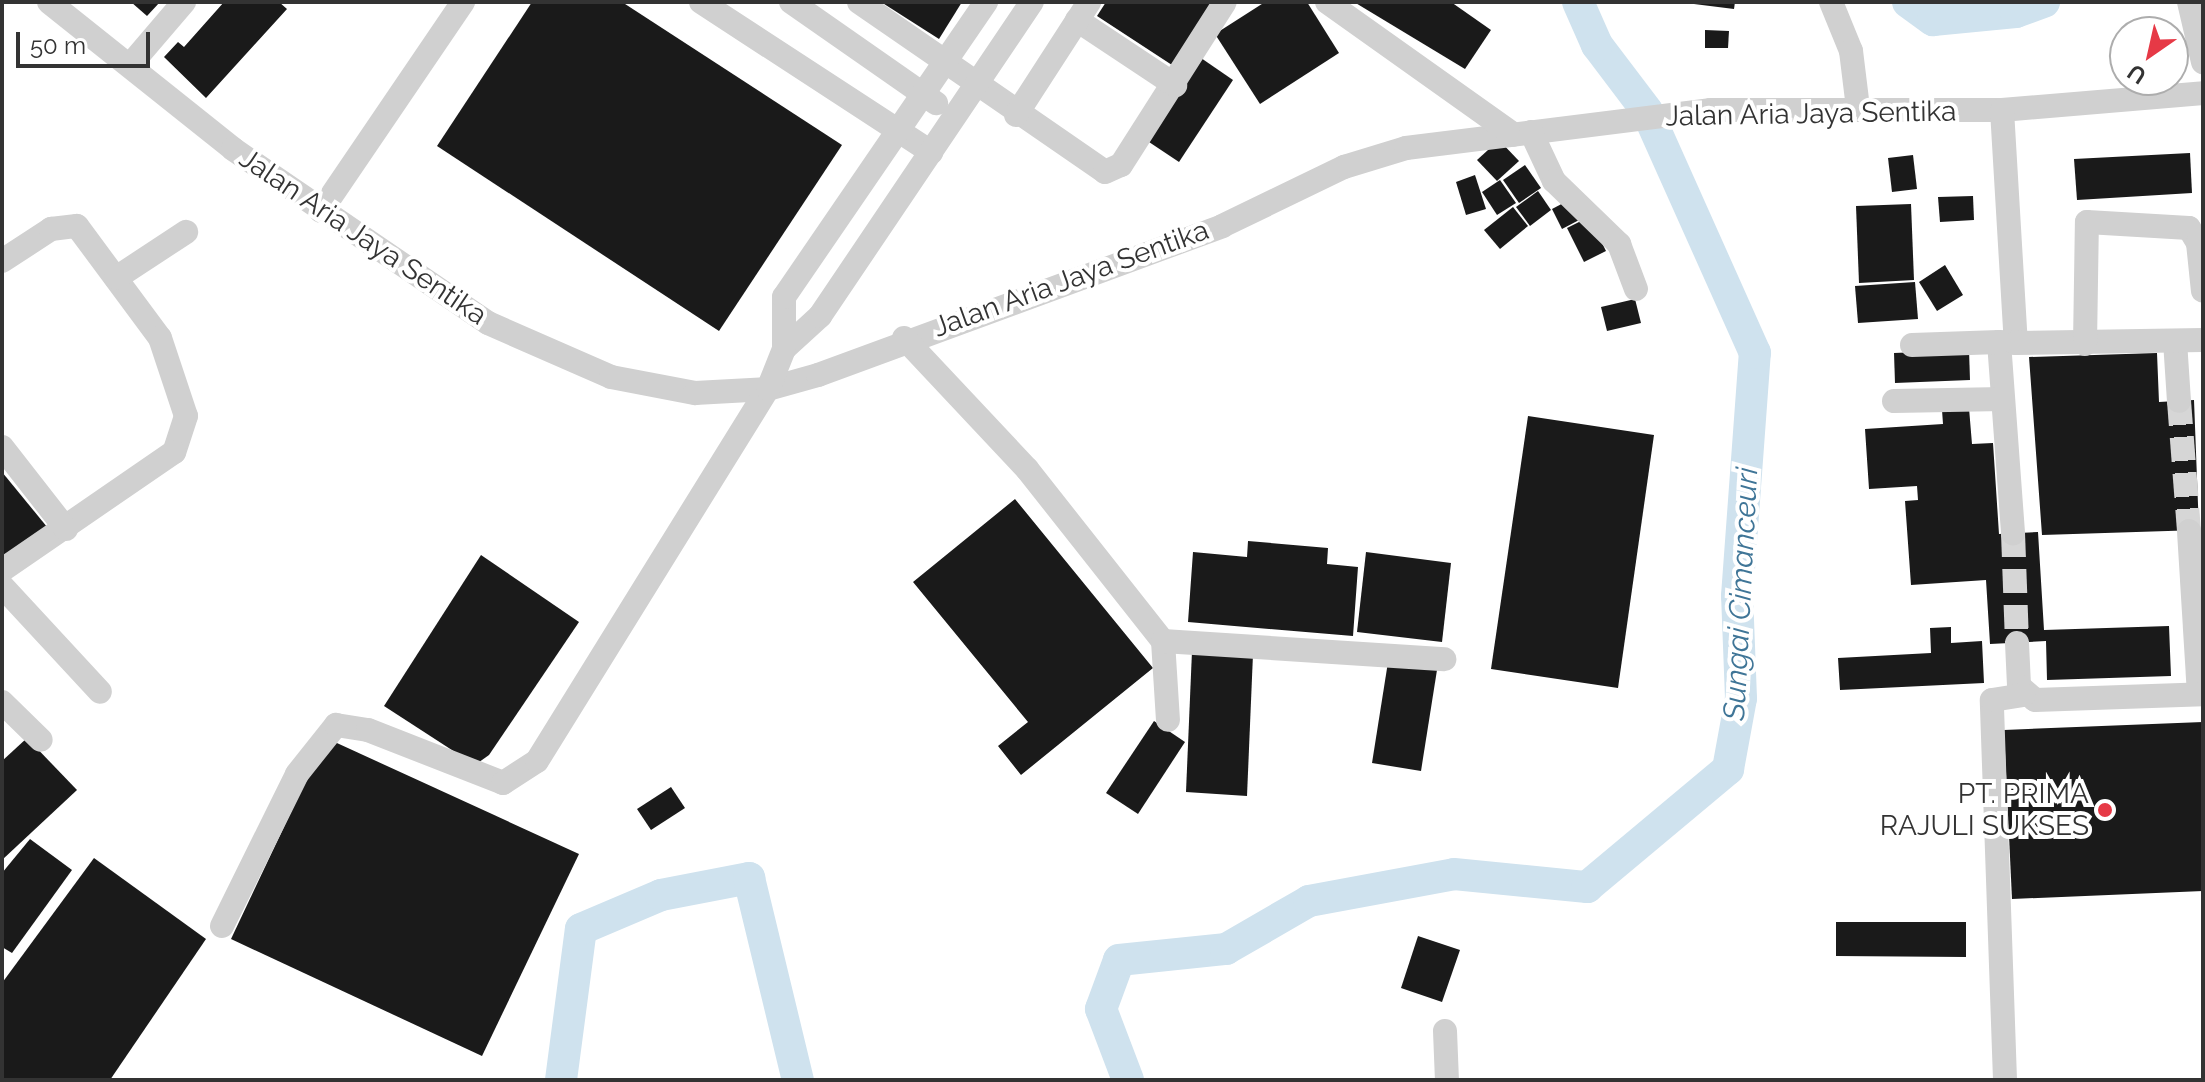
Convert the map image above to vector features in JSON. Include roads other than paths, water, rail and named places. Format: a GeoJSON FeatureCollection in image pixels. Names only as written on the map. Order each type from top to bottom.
{"type":"FeatureCollection","features":[{"type":"Feature","properties":{"kind":"street","name":"Jalan Aria Jaya Sentika"},"geometry":{"type":"LineString","coordinates":[[49,2],[321,211],[488,323],[561,360],[649,387],[695,393],[768,389],[1208,231],[1344,167],[1406,148],[1710,110],[2002,110],[2203,93]]}},
{"type":"Feature","properties":{"kind":"street"},"geometry":{"type":"LineString","coordinates":[[131,64],[184,2]]}},
{"type":"Feature","properties":{"kind":"street"},"geometry":{"type":"LineString","coordinates":[[321,211],[463,2]]}},
{"type":"Feature","properties":{"kind":"street"},"geometry":{"type":"LineString","coordinates":[[701,2],[931,152]]}},
{"type":"Feature","properties":{"kind":"street"},"geometry":{"type":"LineString","coordinates":[[791,2],[955,115]]}},
{"type":"Feature","properties":{"kind":"street"},"geometry":{"type":"LineString","coordinates":[[859,2],[947,61],[1016,115],[1105,172],[1121,165],[1175,85],[1225,2]]}},
{"type":"Feature","properties":{"kind":"street"},"geometry":{"type":"LineString","coordinates":[[222,926],[297,774],[336,725],[368,730],[503,783],[537,761],[768,389],[784,349],[784,297],[925,96],[986,2]]}},
{"type":"Feature","properties":{"kind":"street"},"geometry":{"type":"LineString","coordinates":[[784,349],[820,316],[1032,2]]}},
{"type":"Feature","properties":{"kind":"street"},"geometry":{"type":"LineString","coordinates":[[1327,2],[1522,134],[1554,181],[1619,244],[1636,289]]}},
{"type":"Feature","properties":{"kind":"street"},"geometry":{"type":"LineString","coordinates":[[1831,2],[1851,51],[1858,108]]}},
{"type":"Feature","properties":{"kind":"street"},"geometry":{"type":"LineString","coordinates":[[2189,2],[2203,62]]}},
{"type":"Feature","properties":{"kind":"street"},"geometry":{"type":"LineString","coordinates":[[1016,115],[1083,11],[1175,85]]}},
{"type":"Feature","properties":{"kind":"street"},"geometry":{"type":"LineString","coordinates":[[2002,110],[2007,343],[2003,399],[2013,533]]}},
{"type":"Feature","properties":{"kind":"street"},"geometry":{"type":"LineString","coordinates":[[2085,344],[2087,222],[2189,228],[2198,243],[2203,291]]}},
{"type":"Feature","properties":{"kind":"street"},"geometry":{"type":"LineString","coordinates":[[2,261],[66,223],[85,234],[160,338],[179,387],[185,432],[158,465],[2,570]]}},
{"type":"Feature","properties":{"kind":"street"},"geometry":{"type":"LineString","coordinates":[[116,278],[186,232]]}},
{"type":"Feature","properties":{"kind":"street"},"geometry":{"type":"LineString","coordinates":[[904,338],[1027,469],[1163,641],[1168,720]]}},
{"type":"Feature","properties":{"kind":"street"},"geometry":{"type":"LineString","coordinates":[[1912,345],[2203,340]]}},
{"type":"Feature","properties":{"kind":"street"},"geometry":{"type":"LineString","coordinates":[[2175,341],[2179,401]]}},
{"type":"Feature","properties":{"kind":"street"},"geometry":{"type":"LineString","coordinates":[[1894,401],[2003,399]]}},
{"type":"Feature","properties":{"kind":"street"},"geometry":{"type":"LineString","coordinates":[[2,447],[66,529]]}},
{"type":"Feature","properties":{"kind":"street"},"geometry":{"type":"LineString","coordinates":[[2005,1080],[1992,700],[2024,695],[2035,700],[2201,694],[2189,531]]}},
{"type":"Feature","properties":{"kind":"street"},"geometry":{"type":"LineString","coordinates":[[2,586],[100,692]]}},
{"type":"Feature","properties":{"kind":"street"},"geometry":{"type":"LineString","coordinates":[[1163,641],[1444,659]]}},
{"type":"Feature","properties":{"kind":"street"},"geometry":{"type":"LineString","coordinates":[[2017,643],[2024,695]]}},
{"type":"Feature","properties":{"kind":"street"},"geometry":{"type":"LineString","coordinates":[[4,717],[41,740]]}},
{"type":"Feature","properties":{"kind":"street"},"geometry":{"type":"LineString","coordinates":[[1445,1031],[1447,1080]]}},
{"type":"Feature","properties":{"kind":"waterway","name":"Sungai Cimanceuri"},"geometry":{"type":"LineString","coordinates":[[1128,1080],[1101,1009],[1119,960],[1226,949],[1309,901],[1454,874],[1587,887],[1728,769],[1741,698],[1737,596],[1755,353],[1647,111],[1597,45],[1578,2]]}},
{"type":"Feature","properties":{"kind":"waterway","name":"Sungai Cimanceuri"},"geometry":{"type":"LineString","coordinates":[[1908,2],[1933,20],[2016,12],[2044,2]]}},
{"type":"Feature","properties":{"kind":"waterway","name":"Sungai Cimanceuri"},"geometry":{"type":"LineString","coordinates":[[561,1080],[581,929],[661,895],[749,878],[798,1080]]}},
{"type":"Feature","properties":{"kind":"tunnel"},"geometry":{"type":"LineString","coordinates":[[2179,401],[2189,531]]}},
{"type":"Feature","properties":{"kind":"tunnel"},"geometry":{"type":"LineString","coordinates":[[2013,533],[2017,643]]}},
{"type":"Feature","properties":{"kind":"place","name":"PT. PRIMA RAJULI SUKSES"},"geometry":{"type":"Point","coordinates":[2105,810]}}]}
